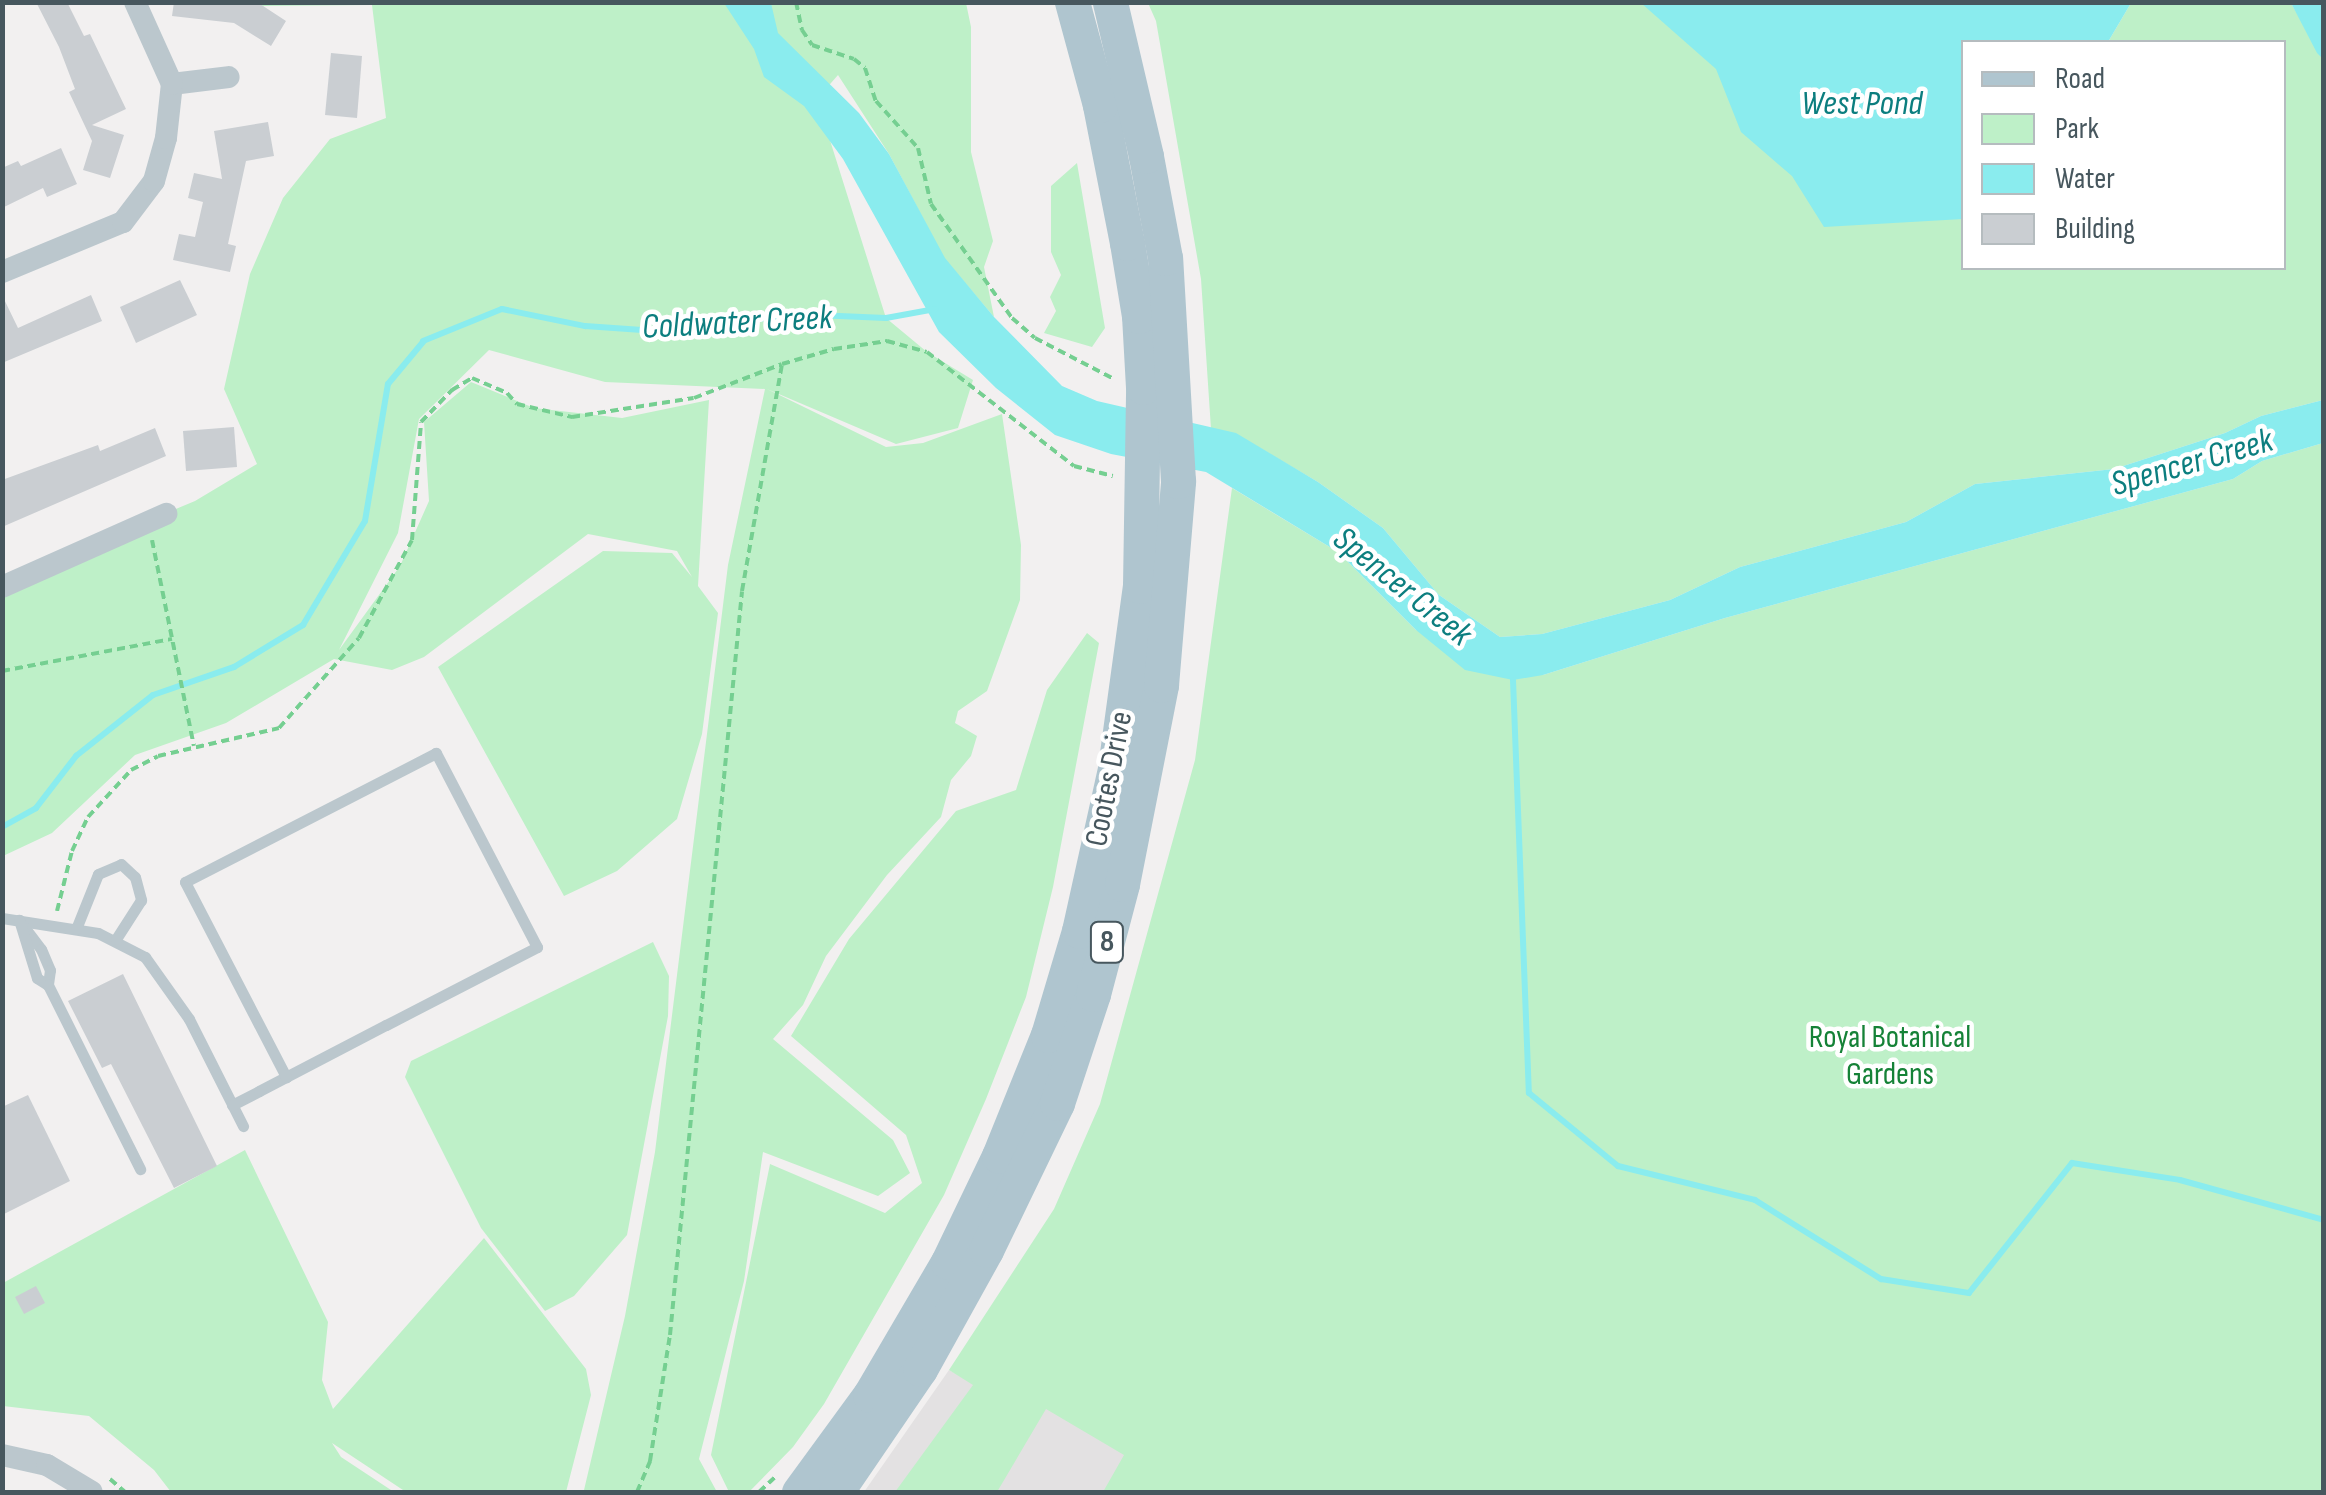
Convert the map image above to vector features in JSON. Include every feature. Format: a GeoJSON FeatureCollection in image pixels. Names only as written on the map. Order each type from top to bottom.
{"type":"FeatureCollection","features":[{"type":"Feature","properties":{"kind":"main road","name":"Cootes Drive"},"geometry":{"type":"LineString","coordinates":[[792,1480],[870,1395],[948,1262],[999,1156],[1048,1035],[1079,931],[1116,768],[1140,586],[1134,473],[1140,384],[1139,316],[1100,106],[1072,2]]}},
{"type":"Feature","properties":{"kind":"main road","name":"Cootes Drive"},"geometry":{"type":"LineString","coordinates":[[836,1492],[920,1370],[986,1250],[1057,1103],[1093,994],[1122,884],[1161,684],[1178,481],[1140,384],[1165,258],[1110,2]]}},
{"type":"Feature","properties":{"kind":"main road"},"geometry":{"type":"LineString","coordinates":[[855,1492],[898,1424],[920,1370]]}},
{"type":"Feature","properties":{"kind":"street"},"geometry":{"type":"LineString","coordinates":[[2,272],[122,222],[154,180],[166,138],[172,84],[135,2]]}},
{"type":"Feature","properties":{"kind":"street"},"geometry":{"type":"LineString","coordinates":[[172,84],[229,77]]}},
{"type":"Feature","properties":{"kind":"street"},"geometry":{"type":"LineString","coordinates":[[2,587],[157,518]]}},
{"type":"Feature","properties":{"kind":"street"},"geometry":{"type":"LineString","coordinates":[[2,1455],[47,1465],[92,1492]]}},
{"type":"Feature","properties":{"kind":"lane"},"geometry":{"type":"LineString","coordinates":[[232,1104],[286,1077],[536,948],[436,753],[186,882],[286,1077]]}},
{"type":"Feature","properties":{"kind":"lane"},"geometry":{"type":"LineString","coordinates":[[76,930],[98,874],[121,864],[135,877],[141,900],[116,939]]}},
{"type":"Feature","properties":{"kind":"lane"},"geometry":{"type":"LineString","coordinates":[[2,918],[116,939],[145,956],[168,984],[243,1126]]}},
{"type":"Feature","properties":{"kind":"lane"},"geometry":{"type":"LineString","coordinates":[[19,920],[41,949],[50,970],[48,985],[140,1169]]}},
{"type":"Feature","properties":{"kind":"path"},"geometry":{"type":"LineString","coordinates":[[796,2],[802,30],[812,46],[854,59],[865,68],[876,101],[918,148],[930,204],[1012,318],[1035,338],[1140,384]]}},
{"type":"Feature","properties":{"kind":"path"},"geometry":{"type":"LineString","coordinates":[[55,926],[72,851],[106,793],[144,763],[194,746],[279,728],[359,638],[412,540],[421,422],[452,390],[472,378],[508,393],[517,404],[572,417],[694,398],[782,364],[834,349],[886,341],[926,352],[1074,466],[1134,473]]}},
{"type":"Feature","properties":{"kind":"path"},"geometry":{"type":"LineString","coordinates":[[637,1492],[650,1461],[670,1335],[742,591],[782,364]]}},
{"type":"Feature","properties":{"kind":"path"},"geometry":{"type":"LineString","coordinates":[[157,518],[172,640],[194,746]]}},
{"type":"Feature","properties":{"kind":"path"},"geometry":{"type":"LineString","coordinates":[[2,671],[172,640]]}},
{"type":"Feature","properties":{"kind":"path"},"geometry":{"type":"LineString","coordinates":[[758,1492],[792,1480]]}},
{"type":"Feature","properties":{"kind":"shaded area"},"geometry":{"type":"Polygon","coordinates":[[[949,1370],[991,1393],[1046,1406],[1169,1477],[1160,1492],[864,1492],[949,1370]]]}},
{"type":"Feature","properties":{"kind":"green space"},"geometry":{"type":"Polygon","coordinates":[[[259,3],[966,3],[971,27],[971,152],[993,241],[984,267],[994,317],[944,258],[889,154],[838,75],[817,99],[886,318],[927,352],[973,380],[958,428],[896,444],[767,389],[886,447],[923,443],[1002,414],[1021,545],[1020,600],[987,691],[958,711],[955,723],[977,736],[971,756],[951,780],[941,817],[887,875],[826,956],[803,1005],[773,1039],[893,1140],[910,1173],[878,1196],[763,1152],[744,1281],[699,1459],[717,1492],[584,1490],[625,1316],[655,1152],[728,565],[765,389],[605,382],[489,350],[419,419],[398,533],[339,650],[400,566],[429,501],[424,422],[471,382],[534,408],[622,418],[709,400],[698,586],[718,613],[702,734],[677,819],[617,871],[564,896],[438,667],[603,551],[672,553],[692,577],[677,551],[588,534],[424,657],[392,670],[334,659],[226,723],[135,755],[52,833],[3,856],[3,581],[195,501],[257,464],[224,389],[250,274],[283,198],[330,139],[386,118],[372,5],[259,3]]]}},
{"type":"Feature","properties":{"kind":"green space"},"geometry":{"type":"Polygon","coordinates":[[[1148,3],[1715,3],[1961,215],[1961,270],[2286,270],[2286,40],[2109,40],[2131,3],[2291,3],[2323,59],[2323,400],[2261,416],[2225,433],[2114,469],[1975,484],[1906,522],[1740,567],[1670,600],[1542,634],[1500,637],[1439,595],[1383,528],[1318,482],[1236,434],[1211,429],[1201,279],[1156,21],[1148,3]]]}},
{"type":"Feature","properties":{"kind":"green space"},"geometry":{"type":"Polygon","coordinates":[[[1077,163],[1105,328],[1092,347],[1044,333],[1056,311],[1050,297],[1061,275],[1051,252],[1051,186],[1077,163]]]}},
{"type":"Feature","properties":{"kind":"green space","name":"Royal Botanical Gardens"},"geometry":{"type":"Polygon","coordinates":[[[2323,443],[2323,1492],[1103,1492],[1124,1455],[1046,1409],[997,1492],[895,1492],[973,1385],[949,1370],[1054,1209],[1100,1104],[1195,760],[1232,488],[1338,552],[1416,630],[1543,675],[1725,618],[2233,479],[2262,461],[2323,443]]]}},
{"type":"Feature","properties":{"kind":"green space"},"geometry":{"type":"Polygon","coordinates":[[[1087,633],[1099,643],[1053,887],[1026,997],[986,1099],[944,1195],[824,1404],[793,1447],[749,1492],[729,1492],[711,1455],[770,1164],[885,1213],[922,1183],[906,1135],[791,1036],[849,939],[956,811],[1016,790],[1047,690],[1087,633]]]}},
{"type":"Feature","properties":{"kind":"green space"},"geometry":{"type":"Polygon","coordinates":[[[653,942],[669,976],[668,1016],[627,1235],[574,1296],[545,1311],[481,1228],[405,1077],[411,1061],[653,942]]]}},
{"type":"Feature","properties":{"kind":"green space"},"geometry":{"type":"Polygon","coordinates":[[[245,1150],[328,1322],[322,1380],[333,1409],[484,1238],[586,1369],[591,1395],[566,1492],[406,1492],[332,1443],[341,1457],[394,1492],[171,1492],[154,1470],[89,1416],[3,1406],[3,1283],[245,1150]]]}},
{"type":"Feature","properties":{"kind":"water","name":"Spencer Creek"},"geometry":{"type":"Polygon","coordinates":[[[724,3],[771,3],[778,33],[859,113],[889,154],[945,258],[994,317],[1062,386],[1097,401],[1236,433],[1318,482],[1383,528],[1439,595],[1500,637],[1542,634],[1670,600],[1740,567],[1906,522],[1975,484],[2114,469],[2225,433],[2261,416],[2323,400],[2323,443],[2262,461],[2233,479],[1725,618],[1543,675],[1513,680],[1465,670],[1416,630],[1338,552],[1206,472],[1111,454],[1055,435],[996,388],[939,332],[843,159],[804,106],[764,77],[754,49],[724,3]]]}},
{"type":"Feature","properties":{"kind":"water","name":"West Pond"},"geometry":{"type":"Polygon","coordinates":[[[1641,3],[2131,3],[2109,40],[1961,40],[1961,219],[1824,227],[1792,176],[1741,132],[1716,69],[1641,3]]]}},
{"type":"Feature","properties":{"kind":"water"},"geometry":{"type":"Polygon","coordinates":[[[2291,3],[2323,3],[2323,59],[2317,53],[2291,3]]]}},
{"type":"Feature","properties":{"kind":"building"},"geometry":{"type":"Polygon","coordinates":[[[36,2],[67,2],[84,36],[90,34],[126,109],[92,125],[124,135],[110,178],[83,170],[92,141],[69,92],[75,89],[59,47],[36,2]]]}},
{"type":"Feature","properties":{"kind":"building"},"geometry":{"type":"Polygon","coordinates":[[[174,2],[257,2],[286,21],[271,46],[234,23],[172,16],[174,2]]]}},
{"type":"Feature","properties":{"kind":"building"},"geometry":{"type":"Polygon","coordinates":[[[331,53],[362,56],[357,118],[325,115],[331,53]]]}},
{"type":"Feature","properties":{"kind":"building"},"geometry":{"type":"Polygon","coordinates":[[[268,122],[274,156],[246,161],[228,244],[236,246],[230,272],[173,260],[179,234],[195,237],[203,202],[188,198],[194,173],[222,179],[214,131],[268,122]]]}},
{"type":"Feature","properties":{"kind":"building"},"geometry":{"type":"Polygon","coordinates":[[[61,148],[77,184],[47,197],[43,188],[2,208],[2,168],[18,161],[21,166],[61,148]]]}},
{"type":"Feature","properties":{"kind":"building"},"geometry":{"type":"Polygon","coordinates":[[[180,280],[197,315],[136,343],[120,307],[180,280]]]}},
{"type":"Feature","properties":{"kind":"building"},"geometry":{"type":"Polygon","coordinates":[[[2,295],[18,328],[91,295],[102,321],[2,363],[2,295]]]}},
{"type":"Feature","properties":{"kind":"building"},"geometry":{"type":"Polygon","coordinates":[[[234,427],[237,467],[186,471],[183,431],[234,427]]]}},
{"type":"Feature","properties":{"kind":"building"},"geometry":{"type":"Polygon","coordinates":[[[155,428],[166,456],[2,527],[2,480],[98,445],[100,451],[155,428]]]}},
{"type":"Feature","properties":{"kind":"building"},"geometry":{"type":"Polygon","coordinates":[[[123,974],[217,1166],[174,1188],[111,1064],[102,1068],[68,1001],[123,974]]]}},
{"type":"Feature","properties":{"kind":"building"},"geometry":{"type":"Polygon","coordinates":[[[28,1095],[70,1181],[2,1215],[2,1107],[28,1095]]]}},
{"type":"Feature","properties":{"kind":"building"},"geometry":{"type":"Polygon","coordinates":[[[36,1286],[45,1303],[24,1314],[15,1297],[36,1286]]]}},
{"type":"Feature","properties":{"kind":"waterway","name":"Coldwater Creek"},"geometry":{"type":"LineString","coordinates":[[423,341],[502,309],[585,326],[671,332],[792,314],[886,318],[935,309]]}},
{"type":"Feature","properties":{"kind":"waterway","name":"Coldwater Creek"},"geometry":{"type":"LineString","coordinates":[[2,827],[36,808],[76,756],[153,695],[234,667],[303,625],[365,521],[388,384],[423,342]]}},
{"type":"Feature","properties":{"kind":"waterway"},"geometry":{"type":"LineString","coordinates":[[1513,680],[1529,1093],[1618,1166],[1755,1200],[1881,1279],[1969,1293],[2072,1163],[2180,1180],[2324,1220]]}}]}
